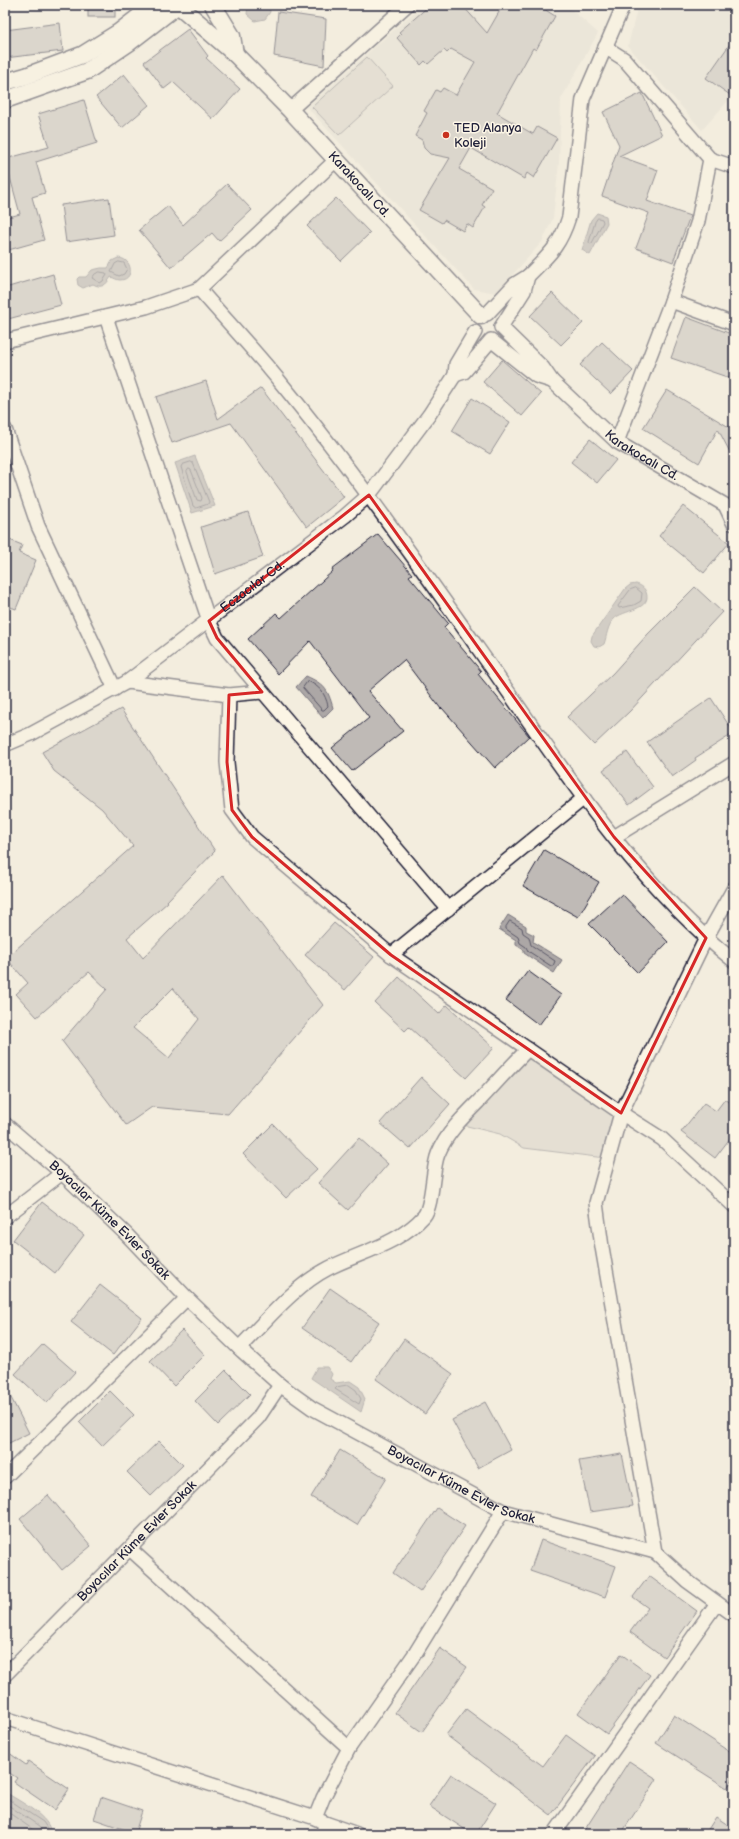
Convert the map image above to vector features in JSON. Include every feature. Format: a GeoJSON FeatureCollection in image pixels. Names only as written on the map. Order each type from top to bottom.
{"type":"FeatureCollection","features":[{"type":"Feature","properties":{"kind":"street"},"geometry":{"type":"LineString","coordinates":[[5,82],[26,76],[82,55],[120,32],[154,5]]}},
{"type":"Feature","properties":{"kind":"street"},"geometry":{"type":"LineString","coordinates":[[5,100],[88,71],[130,42],[178,5]]}},
{"type":"Feature","properties":{"kind":"street","name":"Karakocalı Cd."},"geometry":{"type":"LineString","coordinates":[[178,5],[235,54],[484,315]]}},
{"type":"Feature","properties":{"kind":"street"},"geometry":{"type":"LineString","coordinates":[[213,5],[232,36],[235,54]]}},
{"type":"Feature","properties":{"kind":"street"},"geometry":{"type":"LineString","coordinates":[[290,110],[407,5]]}},
{"type":"Feature","properties":{"kind":"street"},"geometry":{"type":"LineString","coordinates":[[528,276],[524,291],[501,327],[498,335],[491,340],[464,372],[455,375],[456,364],[475,332],[475,325],[515,284],[528,276],[557,246],[564,232],[569,217],[583,99],[622,11],[623,5]]}},
{"type":"Feature","properties":{"kind":"street"},"geometry":{"type":"LineString","coordinates":[[605,47],[629,65],[710,159],[734,167]]}},
{"type":"Feature","properties":{"kind":"street"},"geometry":{"type":"LineString","coordinates":[[617,442],[671,301],[698,221],[710,159]]}},
{"type":"Feature","properties":{"kind":"street"},"geometry":{"type":"LineString","coordinates":[[5,341],[146,307],[199,289],[336,160]]}},
{"type":"Feature","properties":{"kind":"street"},"geometry":{"type":"LineString","coordinates":[[199,289],[281,382],[369,495],[584,798],[632,860],[706,938],[734,961]]}},
{"type":"Feature","properties":{"kind":"street"},"geometry":{"type":"LineString","coordinates":[[671,301],[734,324]]}},
{"type":"Feature","properties":{"kind":"street"},"geometry":{"type":"LineString","coordinates":[[484,315],[491,314],[498,319],[501,327],[543,368],[552,381]]}},
{"type":"Feature","properties":{"kind":"street"},"geometry":{"type":"LineString","coordinates":[[106,317],[209,620],[217,638],[448,908]]}},
{"type":"Feature","properties":{"kind":"street"},"geometry":{"type":"LineString","coordinates":[[475,332],[480,338],[491,340],[536,376],[552,381]]}},
{"type":"Feature","properties":{"kind":"street","name":"Eczacılar Cd."},"geometry":{"type":"LineString","coordinates":[[5,745],[31,734],[127,682],[345,516],[369,495],[428,415],[455,375]]}},
{"type":"Feature","properties":{"kind":"street","name":"Karakocalı Cd."},"geometry":{"type":"LineString","coordinates":[[552,381],[617,442],[729,504],[734,524]]}},
{"type":"Feature","properties":{"kind":"street"},"geometry":{"type":"LineString","coordinates":[[5,429],[38,526],[115,688]]}},
{"type":"Feature","properties":{"kind":"street"},"geometry":{"type":"LineString","coordinates":[[127,682],[229,695],[262,692]]}},
{"type":"Feature","properties":{"kind":"street"},"geometry":{"type":"LineString","coordinates":[[229,695],[227,762],[232,810],[252,837],[391,955],[662,1139],[734,1206]]}},
{"type":"Feature","properties":{"kind":"street"},"geometry":{"type":"LineString","coordinates":[[614,837],[734,763]]}},
{"type":"Feature","properties":{"kind":"street"},"geometry":{"type":"LineString","coordinates":[[391,955],[584,798]]}},
{"type":"Feature","properties":{"kind":"street"},"geometry":{"type":"LineString","coordinates":[[734,888],[706,938],[622,1113],[596,1202],[602,1247],[655,1552],[687,1581],[734,1614]]}},
{"type":"Feature","properties":{"kind":"street"},"geometry":{"type":"LineString","coordinates":[[239,1348],[280,1307],[308,1282],[329,1268],[391,1241],[410,1229],[425,1214],[438,1155],[448,1137],[459,1122],[528,1049]]}},
{"type":"Feature","properties":{"kind":"street","name":"Boyacılar Küme Evler Sokak"},"geometry":{"type":"LineString","coordinates":[[5,1124],[62,1173],[126,1234],[187,1298],[239,1348],[280,1385],[312,1408],[503,1511],[655,1552]]}},
{"type":"Feature","properties":{"kind":"street"},"geometry":{"type":"LineString","coordinates":[[5,1217],[62,1173]]}},
{"type":"Feature","properties":{"kind":"street"},"geometry":{"type":"LineString","coordinates":[[5,1477],[187,1298]]}},
{"type":"Feature","properties":{"kind":"street","name":"Boyacılar Küme Evler Sokak"},"geometry":{"type":"LineString","coordinates":[[5,1675],[258,1418],[280,1385]]}},
{"type":"Feature","properties":{"kind":"street"},"geometry":{"type":"LineString","coordinates":[[321,1825],[323,1798],[349,1748],[416,1652],[503,1511]]}},
{"type":"Feature","properties":{"kind":"street"},"geometry":{"type":"LineString","coordinates":[[130,1549],[349,1748]]}},
{"type":"Feature","properties":{"kind":"street"},"geometry":{"type":"LineString","coordinates":[[554,1834],[717,1603]]}},
{"type":"Feature","properties":{"kind":"street"},"geometry":{"type":"LineString","coordinates":[[5,1718],[321,1825],[357,1834]]}},
{"type":"Feature","properties":{"kind":"highlighted area"},"geometry":{"type":"Polygon","coordinates":[[[369,495],[614,837],[706,938],[621,1113],[391,955],[252,837],[232,810],[227,762],[229,695],[262,692],[217,638],[209,621],[369,495]]]}},
{"type":"Feature","properties":{"kind":"shaded area","name":"TED Alanya Koleji"},"geometry":{"type":"Polygon","coordinates":[[[422,5],[566,5],[598,33],[561,99],[559,163],[553,218],[542,242],[496,293],[474,289],[307,107],[422,5]]]}},
{"type":"Feature","properties":{"kind":"shaded area"},"geometry":{"type":"Polygon","coordinates":[[[638,5],[734,5],[734,94],[702,130],[628,46],[638,5]]]}},
{"type":"Feature","properties":{"kind":"shaded area"},"geometry":{"type":"Polygon","coordinates":[[[367,57],[393,86],[339,135],[312,107],[367,57]]]}},
{"type":"Feature","properties":{"kind":"shaded area"},"geometry":{"type":"Polygon","coordinates":[[[529,1054],[617,1115],[605,1158],[524,1148],[500,1134],[463,1125],[529,1054]]]}},
{"type":"Feature","properties":{"kind":"water"},"geometry":{"type":"Polygon","coordinates":[[[248,5],[269,5],[270,12],[265,19],[255,21],[247,14],[248,5]]]}},
{"type":"Feature","properties":{"kind":"water"},"geometry":{"type":"Polygon","coordinates":[[[597,213],[606,216],[607,223],[590,255],[582,250],[591,220],[597,213]]]}},
{"type":"Feature","properties":{"kind":"water"},"geometry":{"type":"Polygon","coordinates":[[[118,258],[127,261],[130,269],[128,277],[119,280],[111,277],[104,285],[101,286],[93,284],[83,288],[78,285],[77,279],[79,277],[86,277],[92,270],[108,268],[112,261],[118,258]]]}},
{"type":"Feature","properties":{"kind":"water"},"geometry":{"type":"Polygon","coordinates":[[[195,456],[215,506],[192,513],[175,463],[195,456]]]}},
{"type":"Feature","properties":{"kind":"water"},"geometry":{"type":"Polygon","coordinates":[[[636,584],[642,586],[646,592],[647,598],[645,603],[636,609],[614,619],[609,628],[604,644],[599,647],[594,646],[591,641],[592,636],[625,589],[630,585],[636,584]]]}},
{"type":"Feature","properties":{"kind":"water"},"geometry":{"type":"Polygon","coordinates":[[[306,676],[321,685],[329,696],[333,708],[323,718],[296,687],[306,676]]]}},
{"type":"Feature","properties":{"kind":"water"},"geometry":{"type":"Polygon","coordinates":[[[508,915],[526,926],[526,931],[534,935],[533,942],[562,960],[554,973],[524,953],[524,950],[516,945],[516,940],[499,929],[508,915]]]}},
{"type":"Feature","properties":{"kind":"water"},"geometry":{"type":"Polygon","coordinates":[[[317,1367],[327,1367],[332,1374],[330,1379],[336,1383],[350,1381],[359,1387],[365,1399],[361,1412],[311,1378],[317,1367]]]}},
{"type":"Feature","properties":{"kind":"water"},"geometry":{"type":"Polygon","coordinates":[[[5,1792],[40,1816],[50,1828],[51,1834],[5,1834],[5,1792]]]}},
{"type":"Feature","properties":{"kind":"building"},"geometry":{"type":"Polygon","coordinates":[[[88,5],[115,5],[115,17],[88,17],[88,5]]]}},
{"type":"Feature","properties":{"kind":"building"},"geometry":{"type":"Polygon","coordinates":[[[430,5],[462,5],[487,33],[503,5],[547,5],[544,9],[555,16],[536,50],[533,48],[497,113],[533,134],[537,127],[557,138],[534,178],[527,173],[524,179],[471,148],[459,169],[492,188],[482,205],[485,207],[473,228],[467,224],[463,231],[444,220],[442,223],[419,210],[450,158],[430,154],[424,148],[422,140],[415,136],[427,113],[424,111],[436,90],[440,92],[443,88],[456,95],[475,62],[451,49],[447,53],[444,50],[428,64],[425,61],[421,65],[397,38],[401,34],[399,32],[430,5]]]}},
{"type":"Feature","properties":{"kind":"building"},"geometry":{"type":"Polygon","coordinates":[[[278,12],[326,19],[324,66],[274,56],[278,12]]]}},
{"type":"Feature","properties":{"kind":"building"},"geometry":{"type":"Polygon","coordinates":[[[60,23],[63,51],[5,58],[5,30],[60,23]]]}},
{"type":"Feature","properties":{"kind":"building"},"geometry":{"type":"Polygon","coordinates":[[[188,29],[208,56],[206,58],[240,89],[213,119],[173,82],[164,89],[144,62],[188,29]]]}},
{"type":"Feature","properties":{"kind":"building"},"geometry":{"type":"Polygon","coordinates":[[[734,38],[734,88],[730,95],[706,78],[734,38]]]}},
{"type":"Feature","properties":{"kind":"building"},"geometry":{"type":"Polygon","coordinates":[[[124,74],[149,105],[122,128],[96,97],[124,74]]]}},
{"type":"Feature","properties":{"kind":"building"},"geometry":{"type":"Polygon","coordinates":[[[642,93],[662,135],[619,156],[658,170],[647,201],[690,216],[673,262],[636,248],[649,213],[602,196],[619,145],[603,112],[642,93]]]}},
{"type":"Feature","properties":{"kind":"building"},"geometry":{"type":"Polygon","coordinates":[[[84,100],[97,143],[36,162],[45,193],[32,197],[44,240],[5,251],[5,218],[20,214],[5,159],[49,147],[38,114],[84,100]]]}},
{"type":"Feature","properties":{"kind":"building"},"geometry":{"type":"Polygon","coordinates":[[[227,184],[252,210],[219,241],[212,233],[171,268],[139,230],[168,206],[183,225],[227,184]]]}},
{"type":"Feature","properties":{"kind":"building"},"geometry":{"type":"Polygon","coordinates":[[[109,198],[114,235],[66,242],[61,205],[109,198]]]}},
{"type":"Feature","properties":{"kind":"building"},"geometry":{"type":"Polygon","coordinates":[[[336,198],[370,233],[341,261],[307,226],[336,198]]]}},
{"type":"Feature","properties":{"kind":"building"},"geometry":{"type":"Polygon","coordinates":[[[53,274],[61,305],[8,319],[5,309],[5,288],[53,274]]]}},
{"type":"Feature","properties":{"kind":"building"},"geometry":{"type":"Polygon","coordinates":[[[552,293],[583,323],[561,345],[530,316],[552,293]]]}},
{"type":"Feature","properties":{"kind":"building"},"geometry":{"type":"Polygon","coordinates":[[[686,317],[734,335],[734,366],[730,378],[671,358],[686,317]]]}},
{"type":"Feature","properties":{"kind":"building"},"geometry":{"type":"Polygon","coordinates":[[[602,342],[633,371],[611,394],[580,365],[602,342]]]}},
{"type":"Feature","properties":{"kind":"building"},"geometry":{"type":"Polygon","coordinates":[[[502,360],[541,394],[522,416],[483,382],[502,360]]]}},
{"type":"Feature","properties":{"kind":"building"},"geometry":{"type":"Polygon","coordinates":[[[206,381],[218,419],[261,388],[344,497],[307,527],[231,423],[172,443],[156,397],[206,381]]]}},
{"type":"Feature","properties":{"kind":"building"},"geometry":{"type":"Polygon","coordinates":[[[667,390],[734,430],[734,460],[718,429],[699,463],[643,428],[667,390]]]}},
{"type":"Feature","properties":{"kind":"building"},"geometry":{"type":"Polygon","coordinates":[[[472,398],[510,422],[490,454],[452,431],[472,398]]]}},
{"type":"Feature","properties":{"kind":"building"},"geometry":{"type":"Polygon","coordinates":[[[590,439],[616,460],[597,483],[571,462],[590,439]]]}},
{"type":"Feature","properties":{"kind":"building"},"geometry":{"type":"Polygon","coordinates":[[[683,506],[729,543],[704,573],[659,536],[683,506]]]}},
{"type":"Feature","properties":{"kind":"building"},"geometry":{"type":"Polygon","coordinates":[[[248,512],[263,557],[215,574],[201,527],[248,512]]]}},
{"type":"Feature","properties":{"kind":"building"},"geometry":{"type":"Polygon","coordinates":[[[378,534],[412,574],[409,576],[448,623],[444,627],[481,671],[478,674],[529,736],[495,768],[442,708],[441,709],[404,660],[368,691],[403,731],[352,771],[332,748],[369,718],[310,641],[278,674],[248,639],[276,613],[281,618],[333,571],[332,569],[378,534]]]}},
{"type":"Feature","properties":{"kind":"building"},"geometry":{"type":"Polygon","coordinates":[[[5,538],[22,545],[19,553],[36,560],[16,609],[5,605],[5,538]]]}},
{"type":"Feature","properties":{"kind":"building"},"geometry":{"type":"Polygon","coordinates":[[[695,587],[722,612],[630,711],[594,745],[567,717],[613,673],[648,634],[695,587]]]}},
{"type":"Feature","properties":{"kind":"building"},"geometry":{"type":"Polygon","coordinates":[[[711,698],[734,733],[695,758],[696,760],[672,777],[647,742],[711,698]]]}},
{"type":"Feature","properties":{"kind":"building"},"geometry":{"type":"Polygon","coordinates":[[[121,709],[215,851],[167,901],[168,902],[127,938],[143,958],[223,875],[323,1005],[228,1114],[152,1107],[126,1125],[62,1041],[107,989],[89,972],[37,1017],[16,994],[28,983],[6,958],[133,846],[102,809],[54,771],[42,752],[121,709]],[[173,988],[133,1028],[169,1058],[199,1019],[173,988]]]}},
{"type":"Feature","properties":{"kind":"building"},"geometry":{"type":"Polygon","coordinates":[[[627,752],[653,787],[629,805],[603,770],[627,752]]]}},
{"type":"Feature","properties":{"kind":"building"},"geometry":{"type":"Polygon","coordinates":[[[544,850],[599,882],[578,917],[523,886],[544,850]]]}},
{"type":"Feature","properties":{"kind":"building"},"geometry":{"type":"Polygon","coordinates":[[[622,894],[668,942],[638,973],[589,924],[622,894]]]}},
{"type":"Feature","properties":{"kind":"building"},"geometry":{"type":"Polygon","coordinates":[[[334,923],[374,957],[345,990],[305,955],[334,923]]]}},
{"type":"Feature","properties":{"kind":"building"},"geometry":{"type":"Polygon","coordinates":[[[528,971],[561,995],[539,1025],[506,1000],[528,971]]]}},
{"type":"Feature","properties":{"kind":"building"},"geometry":{"type":"Polygon","coordinates":[[[399,977],[439,1014],[447,1005],[494,1048],[466,1078],[409,1027],[405,1031],[375,1003],[399,977]]]}},
{"type":"Feature","properties":{"kind":"building"},"geometry":{"type":"Polygon","coordinates":[[[421,1077],[450,1104],[410,1149],[380,1123],[421,1077]]]}},
{"type":"Feature","properties":{"kind":"building"},"geometry":{"type":"Polygon","coordinates":[[[725,1099],[734,1105],[734,1133],[715,1158],[681,1132],[704,1103],[716,1111],[725,1099]]]}},
{"type":"Feature","properties":{"kind":"building"},"geometry":{"type":"Polygon","coordinates":[[[273,1124],[317,1169],[286,1198],[243,1154],[273,1124]]]}},
{"type":"Feature","properties":{"kind":"building"},"geometry":{"type":"Polygon","coordinates":[[[359,1138],[388,1164],[348,1210],[318,1183],[359,1138]]]}},
{"type":"Feature","properties":{"kind":"building"},"geometry":{"type":"Polygon","coordinates":[[[42,1202],[84,1235],[55,1273],[13,1240],[42,1202]]]}},
{"type":"Feature","properties":{"kind":"building"},"geometry":{"type":"Polygon","coordinates":[[[100,1285],[142,1318],[113,1355],[71,1322],[100,1285]]]}},
{"type":"Feature","properties":{"kind":"building"},"geometry":{"type":"Polygon","coordinates":[[[330,1288],[379,1322],[351,1362],[302,1328],[330,1288]]]}},
{"type":"Feature","properties":{"kind":"building"},"geometry":{"type":"Polygon","coordinates":[[[182,1330],[205,1355],[174,1386],[150,1361],[182,1330]]]}},
{"type":"Feature","properties":{"kind":"building"},"geometry":{"type":"Polygon","coordinates":[[[404,1339],[453,1374],[425,1414],[376,1379],[404,1339]]]}},
{"type":"Feature","properties":{"kind":"building"},"geometry":{"type":"Polygon","coordinates":[[[43,1344],[75,1372],[47,1403],[15,1374],[43,1344]]]}},
{"type":"Feature","properties":{"kind":"building"},"geometry":{"type":"Polygon","coordinates":[[[226,1370],[250,1394],[218,1425],[195,1401],[226,1370]]]}},
{"type":"Feature","properties":{"kind":"building"},"geometry":{"type":"Polygon","coordinates":[[[5,1386],[29,1433],[5,1445],[5,1386]]]}},
{"type":"Feature","properties":{"kind":"building"},"geometry":{"type":"Polygon","coordinates":[[[110,1391],[134,1415],[102,1446],[79,1422],[110,1391]]]}},
{"type":"Feature","properties":{"kind":"building"},"geometry":{"type":"Polygon","coordinates":[[[485,1402],[511,1450],[478,1468],[452,1420],[485,1402]]]}},
{"type":"Feature","properties":{"kind":"building"},"geometry":{"type":"Polygon","coordinates":[[[159,1441],[183,1465],[151,1496],[127,1472],[159,1441]]]}},
{"type":"Feature","properties":{"kind":"building"},"geometry":{"type":"Polygon","coordinates":[[[340,1450],[386,1478],[357,1525],[311,1497],[340,1450]]]}},
{"type":"Feature","properties":{"kind":"building"},"geometry":{"type":"Polygon","coordinates":[[[622,1454],[633,1506],[590,1512],[579,1461],[622,1454]]]}},
{"type":"Feature","properties":{"kind":"building"},"geometry":{"type":"Polygon","coordinates":[[[48,1495],[91,1546],[62,1570],[20,1519],[48,1495]]]}},
{"type":"Feature","properties":{"kind":"building"},"geometry":{"type":"Polygon","coordinates":[[[437,1508],[465,1526],[420,1592],[393,1573],[437,1508]]]}},
{"type":"Feature","properties":{"kind":"building"},"geometry":{"type":"Polygon","coordinates":[[[541,1540],[616,1566],[605,1597],[530,1571],[541,1540]]]}},
{"type":"Feature","properties":{"kind":"building"},"geometry":{"type":"Polygon","coordinates":[[[649,1576],[697,1611],[664,1657],[630,1632],[648,1608],[633,1597],[649,1576]]]}},
{"type":"Feature","properties":{"kind":"building"},"geometry":{"type":"Polygon","coordinates":[[[440,1648],[467,1667],[422,1732],[395,1713],[440,1648]]]}},
{"type":"Feature","properties":{"kind":"building"},"geometry":{"type":"Polygon","coordinates":[[[621,1654],[650,1675],[607,1734],[578,1713],[621,1654]]]}},
{"type":"Feature","properties":{"kind":"building"},"geometry":{"type":"Polygon","coordinates":[[[466,1709],[543,1766],[566,1735],[595,1756],[551,1815],[446,1735],[466,1709]]]}},
{"type":"Feature","properties":{"kind":"building"},"geometry":{"type":"Polygon","coordinates":[[[674,1715],[734,1754],[734,1777],[727,1788],[656,1743],[674,1715]]]}},
{"type":"Feature","properties":{"kind":"building"},"geometry":{"type":"Polygon","coordinates":[[[5,1750],[26,1765],[28,1761],[69,1789],[55,1810],[14,1782],[17,1778],[5,1770],[5,1750]]]}},
{"type":"Feature","properties":{"kind":"building"},"geometry":{"type":"Polygon","coordinates":[[[629,1761],[657,1779],[621,1834],[582,1834],[629,1761]]]}},
{"type":"Feature","properties":{"kind":"building"},"geometry":{"type":"Polygon","coordinates":[[[451,1774],[496,1803],[476,1834],[472,1834],[429,1806],[451,1774]]]}},
{"type":"Feature","properties":{"kind":"building"},"geometry":{"type":"Polygon","coordinates":[[[101,1797],[142,1811],[135,1833],[94,1819],[101,1797]]]}},
{"type":"Feature","properties":{"kind":"building"},"geometry":{"type":"Polygon","coordinates":[[[716,1817],[734,1829],[734,1834],[705,1834],[716,1817]]]}},
{"type":"Feature","properties":{"kind":"place","name":"TED Alanya Koleji"},"geometry":{"type":"Point","coordinates":[446,135]}}]}
